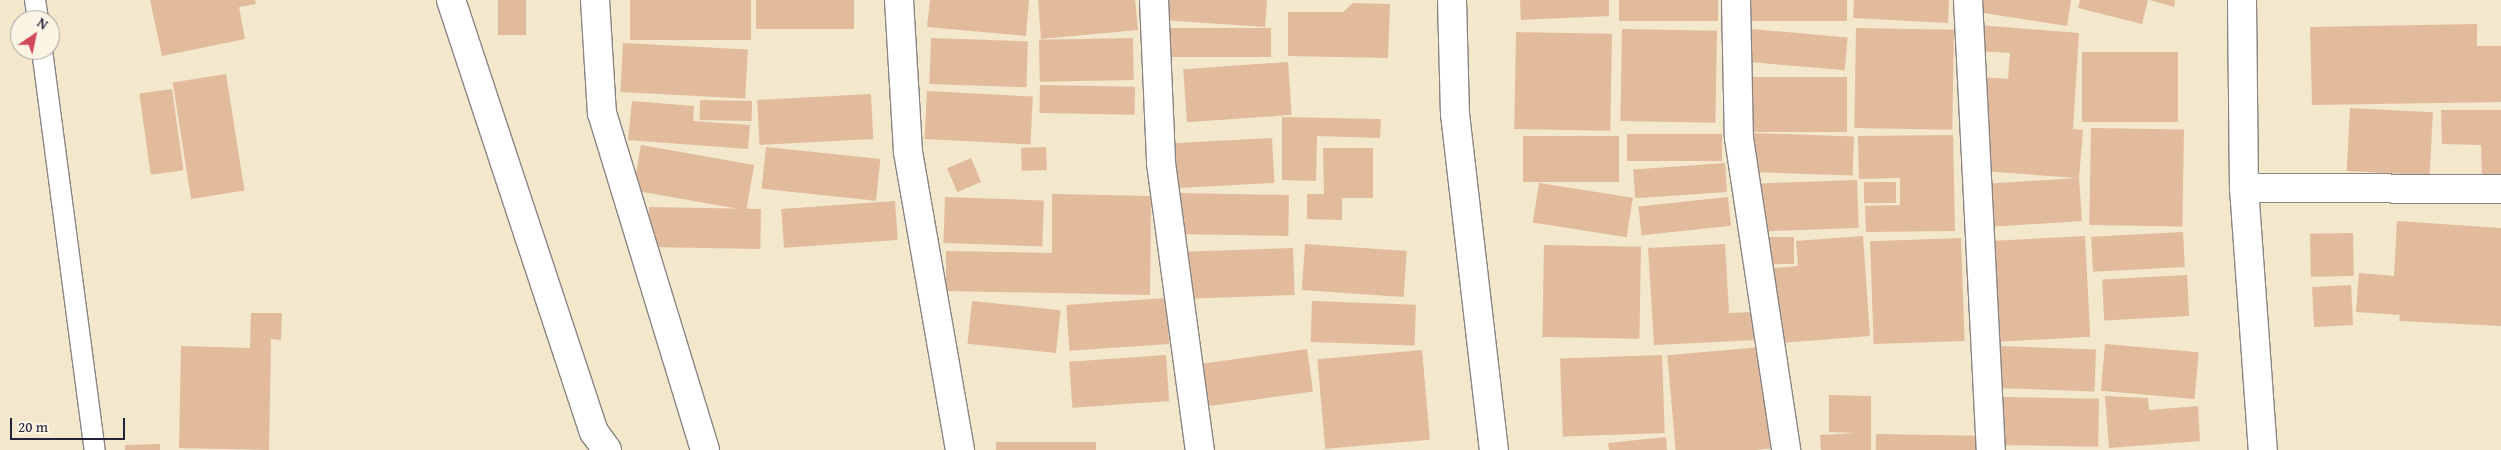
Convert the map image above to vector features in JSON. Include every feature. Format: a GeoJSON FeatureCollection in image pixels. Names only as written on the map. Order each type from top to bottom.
{"type":"FeatureCollection","features":[{"type":"Feature","properties":{"kind":"street"},"geometry":{"type":"LineString","coordinates":[[451,0],[594,432],[607,450]]}},
{"type":"Feature","properties":{"kind":"street"},"geometry":{"type":"LineString","coordinates":[[595,0],[602,114],[705,450]]}},
{"type":"Feature","properties":{"kind":"street"},"geometry":{"type":"LineString","coordinates":[[899,0],[908,152],[960,450]]}},
{"type":"Feature","properties":{"kind":"street"},"geometry":{"type":"LineString","coordinates":[[1154,0],[1161,163],[1200,450]]}},
{"type":"Feature","properties":{"kind":"street"},"geometry":{"type":"LineString","coordinates":[[1452,0],[1455,114],[1494,450]]}},
{"type":"Feature","properties":{"kind":"street"},"geometry":{"type":"LineString","coordinates":[[1736,0],[1739,138],[1786,450]]}},
{"type":"Feature","properties":{"kind":"street"},"geometry":{"type":"LineString","coordinates":[[1968,0],[1991,450]]}},
{"type":"Feature","properties":{"kind":"street"},"geometry":{"type":"LineString","coordinates":[[2242,0],[2244,188],[2263,450]]}},
{"type":"Feature","properties":{"kind":"street"},"geometry":{"type":"LineString","coordinates":[[2244,188],[2501,190]]}},
{"type":"Feature","properties":{"kind":"lane"},"geometry":{"type":"LineString","coordinates":[[43,60],[95,450]]}},
{"type":"Feature","properties":{"kind":"building"},"geometry":{"type":"Polygon","coordinates":[[[150,0],[255,0],[256,4],[239,7],[245,39],[162,56],[150,0]]]}},
{"type":"Feature","properties":{"kind":"building"},"geometry":{"type":"Polygon","coordinates":[[[498,0],[526,0],[526,35],[498,35],[498,0]]]}},
{"type":"Feature","properties":{"kind":"building"},"geometry":{"type":"Polygon","coordinates":[[[630,0],[751,0],[751,40],[630,40],[630,0]]]}},
{"type":"Feature","properties":{"kind":"building"},"geometry":{"type":"Polygon","coordinates":[[[756,0],[854,0],[854,29],[756,29],[756,0]]]}},
{"type":"Feature","properties":{"kind":"building"},"geometry":{"type":"Polygon","coordinates":[[[930,0],[1029,0],[1026,36],[927,27],[930,0]]]}},
{"type":"Feature","properties":{"kind":"building"},"geometry":{"type":"Polygon","coordinates":[[[1038,0],[1135,0],[1138,30],[1041,39],[1038,0]]]}},
{"type":"Feature","properties":{"kind":"building"},"geometry":{"type":"Polygon","coordinates":[[[1163,0],[1267,0],[1265,27],[1162,20],[1163,0]]]}},
{"type":"Feature","properties":{"kind":"building"},"geometry":{"type":"Polygon","coordinates":[[[1520,0],[1609,0],[1609,16],[1521,20],[1520,0]]]}},
{"type":"Feature","properties":{"kind":"building"},"geometry":{"type":"Polygon","coordinates":[[[1619,0],[1718,0],[1718,21],[1619,21],[1619,0]]]}},
{"type":"Feature","properties":{"kind":"building"},"geometry":{"type":"Polygon","coordinates":[[[1749,0],[1847,0],[1847,21],[1749,21],[1749,0]]]}},
{"type":"Feature","properties":{"kind":"building"},"geometry":{"type":"Polygon","coordinates":[[[1854,0],[1949,0],[1948,23],[1853,18],[1854,0]]]}},
{"type":"Feature","properties":{"kind":"building"},"geometry":{"type":"Polygon","coordinates":[[[1973,0],[2071,0],[2067,26],[1971,11],[1973,0]]]}},
{"type":"Feature","properties":{"kind":"building"},"geometry":{"type":"Polygon","coordinates":[[[2080,0],[2148,0],[2142,24],[2078,8],[2080,0]]]}},
{"type":"Feature","properties":{"kind":"building"},"geometry":{"type":"Polygon","coordinates":[[[2150,0],[2175,0],[2174,7],[2150,0]]]}},
{"type":"Feature","properties":{"kind":"building"},"geometry":{"type":"Polygon","coordinates":[[[1353,3],[1390,4],[1388,58],[1288,56],[1288,12],[1343,12],[1353,3]]]}},
{"type":"Feature","properties":{"kind":"building"},"geometry":{"type":"Polygon","coordinates":[[[2477,24],[2477,46],[2501,46],[2501,102],[2312,105],[2310,27],[2477,24]]]}},
{"type":"Feature","properties":{"kind":"building"},"geometry":{"type":"Polygon","coordinates":[[[1979,25],[2079,33],[2073,129],[2083,130],[2079,178],[2082,221],[1987,227],[1984,184],[2077,178],[1982,171],[1981,77],[2008,79],[2010,53],[1978,51],[1979,25]]]}},
{"type":"Feature","properties":{"kind":"building"},"geometry":{"type":"Polygon","coordinates":[[[1166,28],[1271,28],[1271,57],[1166,57],[1166,28]]]}},
{"type":"Feature","properties":{"kind":"building"},"geometry":{"type":"Polygon","coordinates":[[[1856,28],[1954,30],[1952,130],[1854,128],[1856,28]]]}},
{"type":"Feature","properties":{"kind":"building"},"geometry":{"type":"Polygon","coordinates":[[[1622,29],[1717,31],[1715,123],[1620,121],[1622,29]]]}},
{"type":"Feature","properties":{"kind":"building"},"geometry":{"type":"Polygon","coordinates":[[[1751,29],[1848,37],[1845,70],[1748,62],[1751,29]]]}},
{"type":"Feature","properties":{"kind":"building"},"geometry":{"type":"Polygon","coordinates":[[[1516,32],[1612,34],[1610,131],[1514,129],[1516,32]]]}},
{"type":"Feature","properties":{"kind":"building"},"geometry":{"type":"Polygon","coordinates":[[[931,38],[1028,41],[1026,87],[929,84],[931,38]]]}},
{"type":"Feature","properties":{"kind":"building"},"geometry":{"type":"Polygon","coordinates":[[[1133,38],[1134,80],[1040,82],[1039,40],[1133,38]]]}},
{"type":"Feature","properties":{"kind":"building"},"geometry":{"type":"Polygon","coordinates":[[[623,43],[748,50],[745,98],[620,92],[623,43]]]}},
{"type":"Feature","properties":{"kind":"building"},"geometry":{"type":"Polygon","coordinates":[[[2082,52],[2178,52],[2178,122],[2082,122],[2082,52]]]}},
{"type":"Feature","properties":{"kind":"building"},"geometry":{"type":"Polygon","coordinates":[[[1288,62],[1292,115],[1187,122],[1183,69],[1288,62]]]}},
{"type":"Feature","properties":{"kind":"building"},"geometry":{"type":"Polygon","coordinates":[[[226,74],[244,191],[191,199],[173,82],[226,74]]]}},
{"type":"Feature","properties":{"kind":"building"},"geometry":{"type":"Polygon","coordinates":[[[1748,77],[1847,77],[1847,132],[1748,132],[1748,77]]]}},
{"type":"Feature","properties":{"kind":"building"},"geometry":{"type":"Polygon","coordinates":[[[1040,85],[1135,87],[1134,115],[1040,113],[1040,85]]]}},
{"type":"Feature","properties":{"kind":"building"},"geometry":{"type":"Polygon","coordinates":[[[172,89],[183,170],[151,175],[139,94],[172,89]]]}},
{"type":"Feature","properties":{"kind":"building"},"geometry":{"type":"Polygon","coordinates":[[[927,91],[1033,97],[1030,144],[924,139],[927,91]]]}},
{"type":"Feature","properties":{"kind":"building"},"geometry":{"type":"Polygon","coordinates":[[[871,94],[873,139],[760,145],[757,100],[871,94]]]}},
{"type":"Feature","properties":{"kind":"building"},"geometry":{"type":"Polygon","coordinates":[[[700,100],[752,101],[752,121],[700,120],[700,100]]]}},
{"type":"Feature","properties":{"kind":"building"},"geometry":{"type":"Polygon","coordinates":[[[632,101],[694,106],[693,121],[750,125],[748,149],[628,140],[632,101]]]}},
{"type":"Feature","properties":{"kind":"building"},"geometry":{"type":"Polygon","coordinates":[[[2350,108],[2433,112],[2430,175],[2347,171],[2350,108]]]}},
{"type":"Feature","properties":{"kind":"building"},"geometry":{"type":"Polygon","coordinates":[[[2441,110],[2501,110],[2501,175],[2482,175],[2481,145],[2442,144],[2441,110]]]}},
{"type":"Feature","properties":{"kind":"building"},"geometry":{"type":"Polygon","coordinates":[[[1282,117],[1381,119],[1380,138],[1317,136],[1316,181],[1282,180],[1282,117]]]}},
{"type":"Feature","properties":{"kind":"building"},"geometry":{"type":"Polygon","coordinates":[[[2091,128],[2184,130],[2182,227],[2089,225],[2091,128]]]}},
{"type":"Feature","properties":{"kind":"building"},"geometry":{"type":"Polygon","coordinates":[[[1753,133],[1854,137],[1853,176],[1752,172],[1753,133]]]}},
{"type":"Feature","properties":{"kind":"building"},"geometry":{"type":"Polygon","coordinates":[[[1627,134],[1722,134],[1722,161],[1627,161],[1627,134]]]}},
{"type":"Feature","properties":{"kind":"building"},"geometry":{"type":"Polygon","coordinates":[[[1953,135],[1955,231],[1866,232],[1865,206],[1900,205],[1900,178],[1859,179],[1858,136],[1953,135]]]}},
{"type":"Feature","properties":{"kind":"building"},"geometry":{"type":"Polygon","coordinates":[[[1523,136],[1619,136],[1619,182],[1523,182],[1523,136]]]}},
{"type":"Feature","properties":{"kind":"building"},"geometry":{"type":"Polygon","coordinates":[[[1272,138],[1274,183],[1174,188],[1172,143],[1272,138]]]}},
{"type":"Feature","properties":{"kind":"building"},"geometry":{"type":"Polygon","coordinates":[[[641,145],[754,165],[746,210],[633,190],[641,145]]]}},
{"type":"Feature","properties":{"kind":"building"},"geometry":{"type":"Polygon","coordinates":[[[766,147],[880,159],[876,201],[762,189],[766,147]]]}},
{"type":"Feature","properties":{"kind":"building"},"geometry":{"type":"Polygon","coordinates":[[[1046,147],[1047,170],[1022,171],[1021,148],[1046,147]]]}},
{"type":"Feature","properties":{"kind":"building"},"geometry":{"type":"Polygon","coordinates":[[[1323,148],[1373,148],[1373,198],[1342,198],[1342,220],[1307,219],[1307,194],[1324,194],[1323,148]]]}},
{"type":"Feature","properties":{"kind":"building"},"geometry":{"type":"Polygon","coordinates":[[[971,158],[981,182],[957,192],[947,168],[971,158]]]}},
{"type":"Feature","properties":{"kind":"building"},"geometry":{"type":"Polygon","coordinates":[[[1725,163],[1727,192],[1635,198],[1633,169],[1725,163]]]}},
{"type":"Feature","properties":{"kind":"building"},"geometry":{"type":"Polygon","coordinates":[[[1857,180],[1859,228],[1761,231],[1759,183],[1857,180]]]}},
{"type":"Feature","properties":{"kind":"building"},"geometry":{"type":"Polygon","coordinates":[[[1864,182],[1896,182],[1896,203],[1864,203],[1864,182]]]}},
{"type":"Feature","properties":{"kind":"building"},"geometry":{"type":"Polygon","coordinates":[[[1539,183],[1633,198],[1627,237],[1533,223],[1539,183]]]}},
{"type":"Feature","properties":{"kind":"building"},"geometry":{"type":"Polygon","coordinates":[[[1178,193],[1289,195],[1288,236],[1177,234],[1178,193]]]}},
{"type":"Feature","properties":{"kind":"building"},"geometry":{"type":"Polygon","coordinates":[[[1052,194],[1151,196],[1150,295],[946,291],[946,251],[1052,253],[1052,194]]]}},
{"type":"Feature","properties":{"kind":"building"},"geometry":{"type":"Polygon","coordinates":[[[945,197],[1044,200],[1042,246],[943,243],[945,197]]]}},
{"type":"Feature","properties":{"kind":"building"},"geometry":{"type":"Polygon","coordinates":[[[1728,197],[1731,226],[1642,235],[1638,206],[1728,197]]]}},
{"type":"Feature","properties":{"kind":"building"},"geometry":{"type":"Polygon","coordinates":[[[895,201],[898,240],[784,248],[781,209],[895,201]]]}},
{"type":"Feature","properties":{"kind":"building"},"geometry":{"type":"Polygon","coordinates":[[[649,207],[761,209],[760,249],[648,247],[649,207]]]}},
{"type":"Feature","properties":{"kind":"building"},"geometry":{"type":"Polygon","coordinates":[[[2397,221],[2501,228],[2501,326],[2399,321],[2400,315],[2356,312],[2359,273],[2394,276],[2397,221]]]}},
{"type":"Feature","properties":{"kind":"building"},"geometry":{"type":"Polygon","coordinates":[[[2183,232],[2185,267],[2093,272],[2091,237],[2183,232]]]}},
{"type":"Feature","properties":{"kind":"building"},"geometry":{"type":"Polygon","coordinates":[[[2353,233],[2354,276],[2311,277],[2310,234],[2353,233]]]}},
{"type":"Feature","properties":{"kind":"building"},"geometry":{"type":"Polygon","coordinates":[[[1863,236],[1870,336],[1780,343],[1774,268],[1798,266],[1796,241],[1863,236]]]}},
{"type":"Feature","properties":{"kind":"building"},"geometry":{"type":"Polygon","coordinates":[[[2085,236],[2090,337],[1994,342],[1989,241],[2085,236]]]}},
{"type":"Feature","properties":{"kind":"building"},"geometry":{"type":"Polygon","coordinates":[[[1764,237],[1794,237],[1794,264],[1764,264],[1764,237]]]}},
{"type":"Feature","properties":{"kind":"building"},"geometry":{"type":"Polygon","coordinates":[[[1961,238],[1965,341],[1874,344],[1870,241],[1961,238]]]}},
{"type":"Feature","properties":{"kind":"building"},"geometry":{"type":"Polygon","coordinates":[[[1305,244],[1407,251],[1404,297],[1302,290],[1305,244]]]}},
{"type":"Feature","properties":{"kind":"building"},"geometry":{"type":"Polygon","coordinates":[[[1725,244],[1729,313],[1755,312],[1756,340],[1654,345],[1648,248],[1725,244]]]}},
{"type":"Feature","properties":{"kind":"building"},"geometry":{"type":"Polygon","coordinates":[[[1544,245],[1641,247],[1639,339],[1542,337],[1544,245]]]}},
{"type":"Feature","properties":{"kind":"building"},"geometry":{"type":"Polygon","coordinates":[[[1293,248],[1295,295],[1187,299],[1185,252],[1293,248]]]}},
{"type":"Feature","properties":{"kind":"building"},"geometry":{"type":"Polygon","coordinates":[[[2187,275],[2189,316],[2104,320],[2102,279],[2187,275]]]}},
{"type":"Feature","properties":{"kind":"building"},"geometry":{"type":"Polygon","coordinates":[[[2351,285],[2353,325],[2314,327],[2312,287],[2351,285]]]}},
{"type":"Feature","properties":{"kind":"building"},"geometry":{"type":"Polygon","coordinates":[[[1166,298],[1169,344],[1069,351],[1066,305],[1166,298]]]}},
{"type":"Feature","properties":{"kind":"building"},"geometry":{"type":"Polygon","coordinates":[[[972,301],[1061,310],[1056,353],[968,344],[972,301]]]}},
{"type":"Feature","properties":{"kind":"building"},"geometry":{"type":"Polygon","coordinates":[[[1312,301],[1416,305],[1415,346],[1311,342],[1312,301]]]}},
{"type":"Feature","properties":{"kind":"building"},"geometry":{"type":"Polygon","coordinates":[[[251,313],[282,313],[281,340],[271,339],[269,450],[179,448],[181,346],[250,348],[251,313]]]}},
{"type":"Feature","properties":{"kind":"building"},"geometry":{"type":"Polygon","coordinates":[[[2105,344],[2199,352],[2195,399],[2101,391],[2105,344]]]}},
{"type":"Feature","properties":{"kind":"building"},"geometry":{"type":"Polygon","coordinates":[[[1998,346],[2096,349],[2094,391],[1997,388],[1998,346]]]}},
{"type":"Feature","properties":{"kind":"building"},"geometry":{"type":"Polygon","coordinates":[[[1762,347],[1771,449],[1676,450],[1667,355],[1762,347]]]}},
{"type":"Feature","properties":{"kind":"building"},"geometry":{"type":"Polygon","coordinates":[[[1307,349],[1313,392],[1208,406],[1202,364],[1307,349]]]}},
{"type":"Feature","properties":{"kind":"building"},"geometry":{"type":"Polygon","coordinates":[[[1422,350],[1430,440],[1325,449],[1317,359],[1422,350]]]}},
{"type":"Feature","properties":{"kind":"building"},"geometry":{"type":"Polygon","coordinates":[[[1166,355],[1169,401],[1072,408],[1069,362],[1166,355]]]}},
{"type":"Feature","properties":{"kind":"building"},"geometry":{"type":"Polygon","coordinates":[[[1662,355],[1665,433],[1563,437],[1560,359],[1662,355]]]}},
{"type":"Feature","properties":{"kind":"building"},"geometry":{"type":"Polygon","coordinates":[[[1829,395],[1871,396],[1871,450],[1821,450],[1820,435],[1857,433],[1829,432],[1829,395]]]}},
{"type":"Feature","properties":{"kind":"building"},"geometry":{"type":"Polygon","coordinates":[[[2105,396],[2148,398],[2149,410],[2198,406],[2200,441],[2109,448],[2105,396]]]}},
{"type":"Feature","properties":{"kind":"building"},"geometry":{"type":"Polygon","coordinates":[[[2001,397],[2099,399],[2098,447],[2000,445],[2001,397]]]}},
{"type":"Feature","properties":{"kind":"building"},"geometry":{"type":"Polygon","coordinates":[[[1876,434],[1976,436],[1976,450],[1876,450],[1876,434]]]}},
{"type":"Feature","properties":{"kind":"building"},"geometry":{"type":"Polygon","coordinates":[[[1666,437],[1667,450],[1609,450],[1608,443],[1666,437]]]}},
{"type":"Feature","properties":{"kind":"building"},"geometry":{"type":"Polygon","coordinates":[[[996,442],[1096,442],[1096,450],[996,450],[996,442]]]}},
{"type":"Feature","properties":{"kind":"building"},"geometry":{"type":"Polygon","coordinates":[[[160,444],[160,450],[125,450],[125,445],[160,444]]]}}]}
